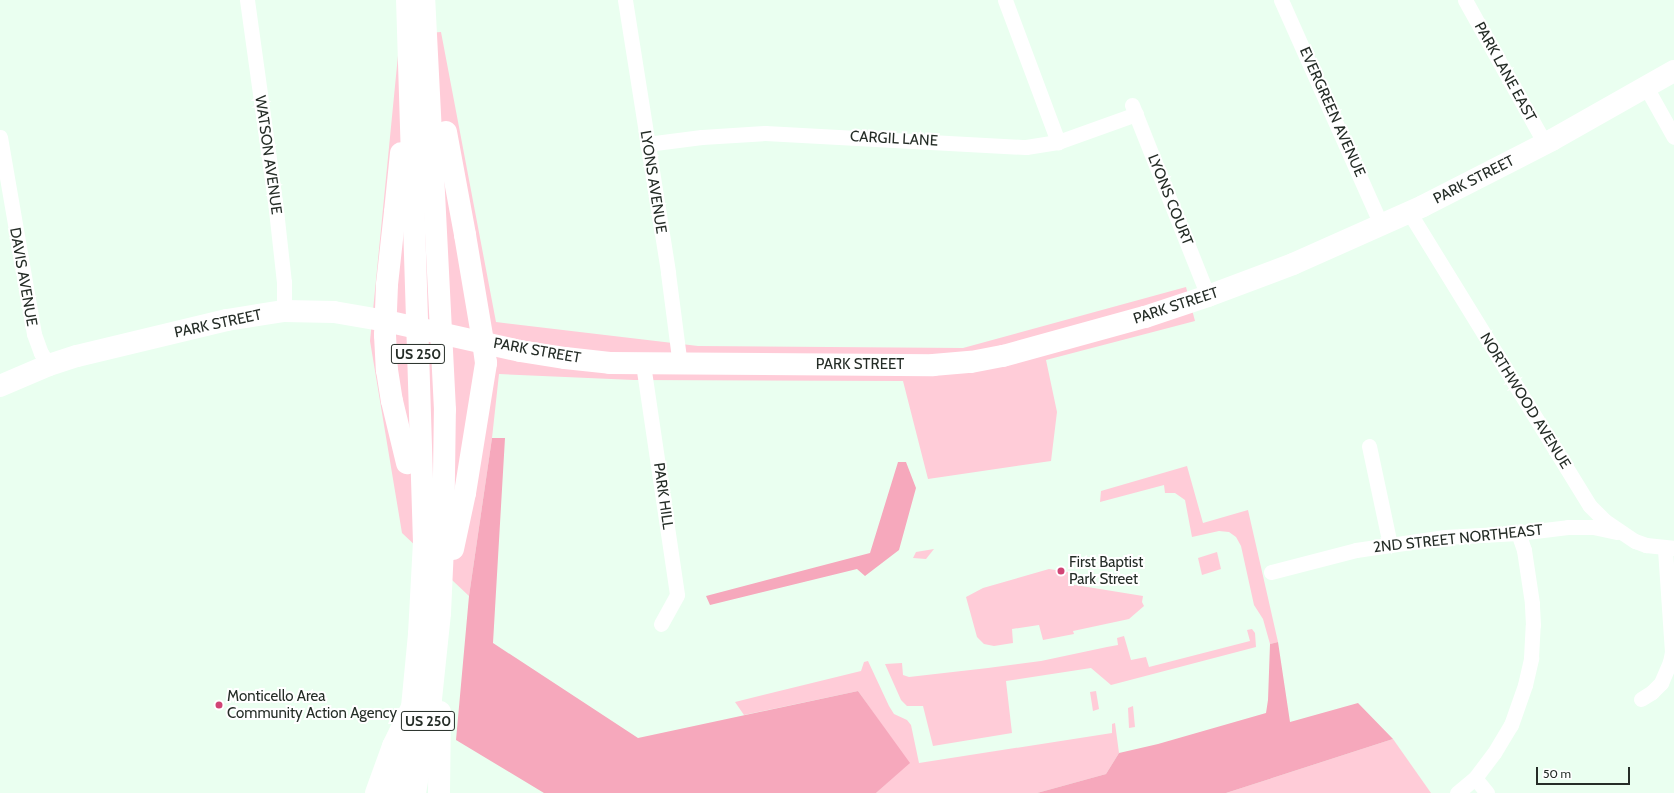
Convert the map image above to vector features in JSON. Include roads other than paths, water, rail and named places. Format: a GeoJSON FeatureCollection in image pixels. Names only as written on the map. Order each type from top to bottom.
{"type":"FeatureCollection","features":[{"type":"Feature","properties":{"kind":"main road","name":"US 250"},"geometry":{"type":"LineString","coordinates":[[397,793],[412,707],[419,634],[424,543],[407,0]]}},
{"type":"Feature","properties":{"kind":"main road","name":"US 250"},"geometry":{"type":"LineString","coordinates":[[415,793],[428,725],[440,613],[443,546],[444,410],[424,0]]}},
{"type":"Feature","properties":{"kind":"main road"},"geometry":{"type":"LineString","coordinates":[[425,23],[465,235],[486,362],[465,492],[440,613]]}},
{"type":"Feature","properties":{"kind":"main road"},"geometry":{"type":"LineString","coordinates":[[410,60],[387,285],[386,321],[388,370],[392,401],[424,543]]}},
{"type":"Feature","properties":{"kind":"main road","name":"PARK STREET"},"geometry":{"type":"LineString","coordinates":[[0,386],[49,365],[77,356],[227,320],[284,311],[334,312],[483,341],[520,351],[565,358],[643,364],[933,365],[971,362],[1004,356],[1116,326],[1208,296],[1293,264],[1409,212],[1544,144],[1674,71]]}},
{"type":"Feature","properties":{"kind":"main road"},"geometry":{"type":"LineString","coordinates":[[436,649],[441,728],[439,793]]}},
{"type":"Feature","properties":{"kind":"main road"},"geometry":{"type":"LineString","coordinates":[[376,793],[393,746],[412,707]]}},
{"type":"Feature","properties":{"kind":"street","name":"WATSON AVENUE"},"geometry":{"type":"LineString","coordinates":[[247,0],[275,201],[284,282],[284,311]]}},
{"type":"Feature","properties":{"kind":"street","name":"LYONS AVENUE"},"geometry":{"type":"LineString","coordinates":[[625,0],[668,273],[680,365]]}},
{"type":"Feature","properties":{"kind":"street"},"geometry":{"type":"LineString","coordinates":[[1006,0],[1058,142]]}},
{"type":"Feature","properties":{"kind":"street","name":"EVERGREEN AVENUE"},"geometry":{"type":"LineString","coordinates":[[1281,0],[1381,225]]}},
{"type":"Feature","properties":{"kind":"street","name":"PARK LANE EAST"},"geometry":{"type":"LineString","coordinates":[[1465,0],[1544,144]]}},
{"type":"Feature","properties":{"kind":"street"},"geometry":{"type":"LineString","coordinates":[[1646,87],[1674,137]]}},
{"type":"Feature","properties":{"kind":"street","name":"CARGIL LANE"},"geometry":{"type":"LineString","coordinates":[[647,144],[702,137],[765,133],[1026,147],[1058,142],[1134,110]]}},
{"type":"Feature","properties":{"kind":"street","name":"LYONS COURT"},"geometry":{"type":"LineString","coordinates":[[1134,110],[1208,296]]}},
{"type":"Feature","properties":{"kind":"street","name":"DAVIS AVENUE"},"geometry":{"type":"LineString","coordinates":[[0,138],[34,334],[41,353],[49,365]]}},
{"type":"Feature","properties":{"kind":"street","name":"NORTHWOOD AVENUE"},"geometry":{"type":"LineString","coordinates":[[1409,212],[1590,506],[1605,521],[1623,534],[1646,545],[1670,548]]}},
{"type":"Feature","properties":{"kind":"street","name":"PARK HILL"},"geometry":{"type":"LineString","coordinates":[[643,364],[677,595],[661,624]]}},
{"type":"Feature","properties":{"kind":"street"},"geometry":{"type":"LineString","coordinates":[[1369,446],[1390,544]]}},
{"type":"Feature","properties":{"kind":"street","name":"2ND STREET NORTHEAST"},"geometry":{"type":"LineString","coordinates":[[1271,572],[1356,550],[1390,544],[1461,536],[1518,533],[1568,527],[1593,527],[1623,534]]}},
{"type":"Feature","properties":{"kind":"street"},"geometry":{"type":"LineString","coordinates":[[1457,793],[1475,778],[1494,753],[1511,725],[1521,698],[1531,658],[1533,625],[1532,603],[1524,550],[1518,533]]}},
{"type":"Feature","properties":{"kind":"street"},"geometry":{"type":"LineString","coordinates":[[1641,699],[1652,692],[1661,682],[1670,662],[1672,652],[1670,548]]}},
{"type":"Feature","properties":{"kind":"street"},"geometry":{"type":"LineString","coordinates":[[1475,778],[1487,793]]}},
{"type":"Feature","properties":{"kind":"place","name":"First Baptist Park Street"},"geometry":{"type":"Point","coordinates":[1061,571]}},
{"type":"Feature","properties":{"kind":"place","name":"Monticello Area Community Action Agency"},"geometry":{"type":"Point","coordinates":[219,705]}}]}
